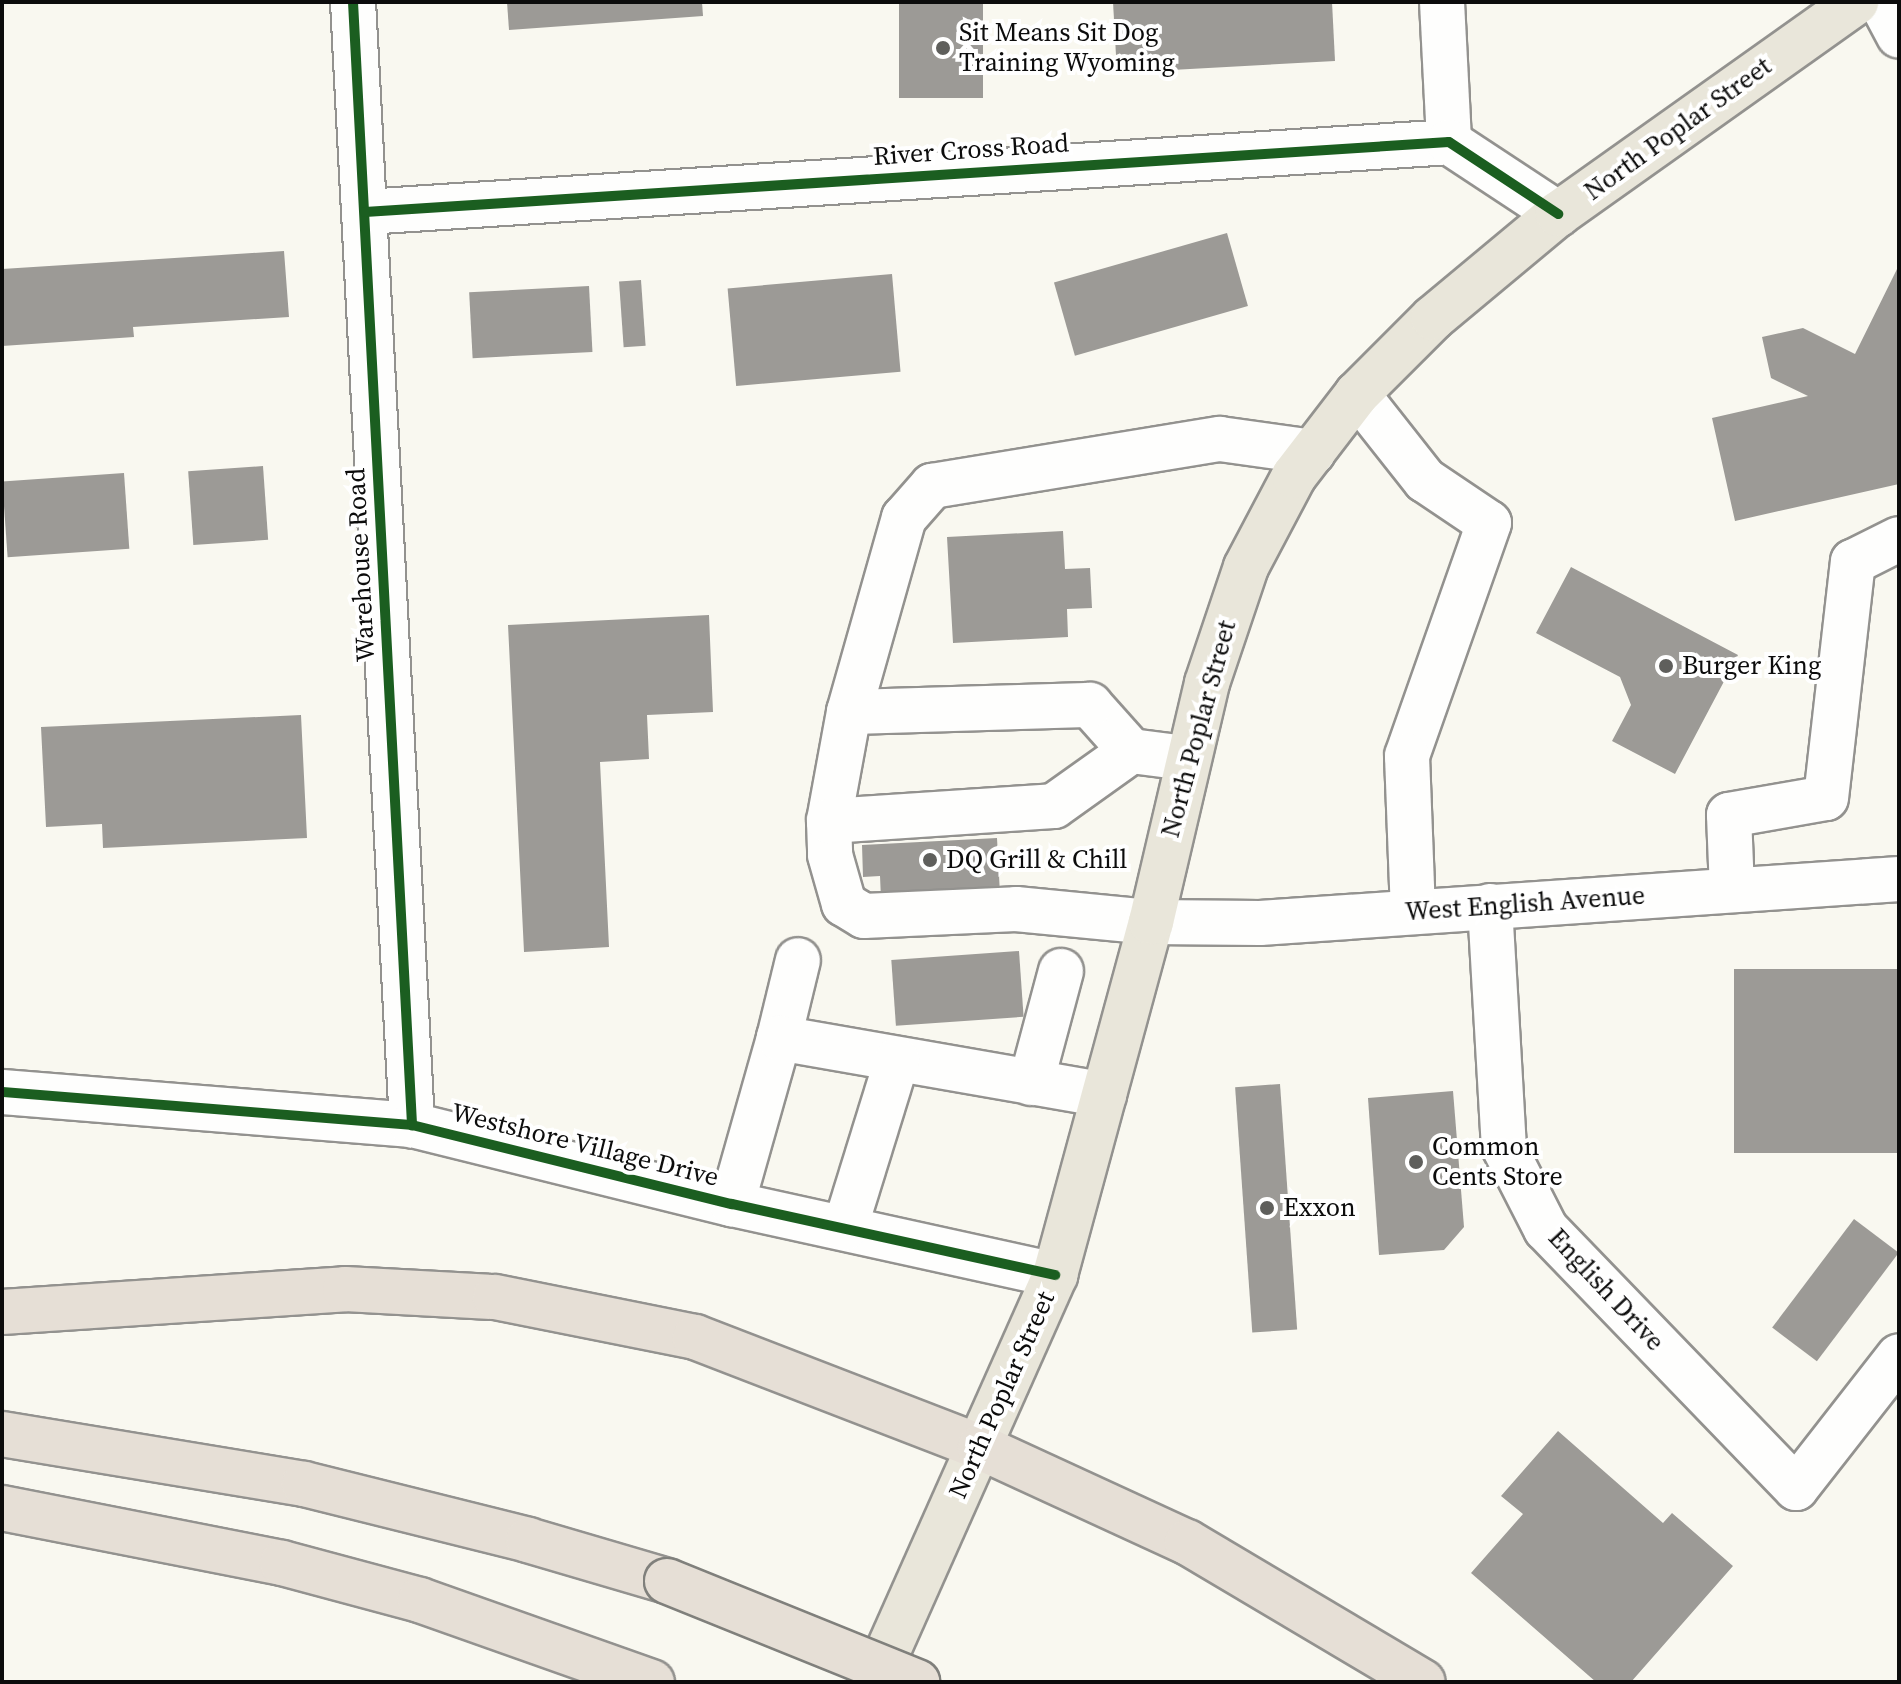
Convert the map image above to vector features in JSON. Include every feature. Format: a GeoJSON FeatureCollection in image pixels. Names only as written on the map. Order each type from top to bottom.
{"type":"FeatureCollection","features":[{"type":"Feature","properties":{"kind":"highway"},"geometry":{"type":"LineString","coordinates":[[2,1312],[345,1289],[495,1297],[695,1337],[980,1447],[1187,1542],[1423,1682]]}},
{"type":"Feature","properties":{"kind":"highway"},"geometry":{"type":"LineString","coordinates":[[2,1434],[304,1484],[528,1540],[667,1581],[917,1682]]}},
{"type":"Feature","properties":{"kind":"highway"},"geometry":{"type":"LineString","coordinates":[[2,1508],[282,1563],[420,1600],[642,1678]]}},
{"type":"Feature","properties":{"kind":"main road","name":"North Poplar Street"},"geometry":{"type":"LineString","coordinates":[[874,1682],[1055,1275],[1151,922],[1186,758],[1246,567],[1294,476],[1357,394],[1433,318],[1558,214],[1856,2]]}},
{"type":"Feature","properties":{"kind":"street","name":"Warehouse Road"},"geometry":{"type":"LineString","coordinates":[[353,2],[412,1125]]}},
{"type":"Feature","properties":{"kind":"street"},"geometry":{"type":"LineString","coordinates":[[1442,2],[1449,142],[1558,214]]}},
{"type":"Feature","properties":{"kind":"street"},"geometry":{"type":"LineString","coordinates":[[1881,2],[1899,36]]}},
{"type":"Feature","properties":{"kind":"street","name":"River Cross Road"},"geometry":{"type":"LineString","coordinates":[[365,212],[1449,142]]}},
{"type":"Feature","properties":{"kind":"street"},"geometry":{"type":"LineString","coordinates":[[1357,394],[1425,480],[1489,523],[1407,756],[1413,911]]}},
{"type":"Feature","properties":{"kind":"street","name":"West English Avenue"},"geometry":{"type":"LineString","coordinates":[[1313,452],[1220,439],[932,486],[904,518],[849,712],[829,821],[830,855],[844,904],[864,916],[1016,909],[1151,922],[1260,923],[1899,879]]}},
{"type":"Feature","properties":{"kind":"street"},"geometry":{"type":"LineString","coordinates":[[1732,890],[1729,815],[1826,798],[1853,562],[1899,539]]}},
{"type":"Feature","properties":{"kind":"street"},"geometry":{"type":"LineString","coordinates":[[849,712],[1090,705],[1131,751],[1186,758]]}},
{"type":"Feature","properties":{"kind":"street"},"geometry":{"type":"LineString","coordinates":[[829,821],[1054,806],[1131,751]]}},
{"type":"Feature","properties":{"kind":"street","name":"English Drive"},"geometry":{"type":"LineString","coordinates":[[1490,906],[1504,1147],[1546,1229],[1796,1488],[1899,1356]]}},
{"type":"Feature","properties":{"kind":"street"},"geometry":{"type":"LineString","coordinates":[[732,1204],[798,960]]}},
{"type":"Feature","properties":{"kind":"street"},"geometry":{"type":"LineString","coordinates":[[1031,1083],[1061,971]]}},
{"type":"Feature","properties":{"kind":"street"},"geometry":{"type":"LineString","coordinates":[[779,1038],[1104,1095]]}},
{"type":"Feature","properties":{"kind":"street"},"geometry":{"type":"LineString","coordinates":[[845,1228],[897,1060]]}},
{"type":"Feature","properties":{"kind":"street","name":"Westshore Village Drive"},"geometry":{"type":"LineString","coordinates":[[2,1092],[412,1125],[732,1204],[1055,1275]]}},
{"type":"Feature","properties":{"kind":"building"},"geometry":{"type":"Polygon","coordinates":[[[507,2],[702,2],[703,16],[509,30],[507,2]]]}},
{"type":"Feature","properties":{"kind":"building","name":"Sit Means Sit Dog Training Wyoming"},"geometry":{"type":"Polygon","coordinates":[[[899,2],[983,2],[983,98],[899,98],[899,2]]]}},
{"type":"Feature","properties":{"kind":"building"},"geometry":{"type":"Polygon","coordinates":[[[1113,2],[1332,2],[1335,61],[1117,73],[1113,2]]]}},
{"type":"Feature","properties":{"kind":"building"},"geometry":{"type":"Polygon","coordinates":[[[1227,233],[1248,306],[1075,356],[1054,283],[1227,233]]]}},
{"type":"Feature","properties":{"kind":"building"},"geometry":{"type":"Polygon","coordinates":[[[284,251],[289,317],[133,327],[134,337],[2,346],[2,269],[284,251]]]}},
{"type":"Feature","properties":{"kind":"building"},"geometry":{"type":"Polygon","coordinates":[[[1899,265],[1899,484],[1735,521],[1712,418],[1808,396],[1771,378],[1762,337],[1803,328],[1855,354],[1899,265]]]}},
{"type":"Feature","properties":{"kind":"building"},"geometry":{"type":"Polygon","coordinates":[[[892,274],[901,372],[736,386],[728,288],[892,274]]]}},
{"type":"Feature","properties":{"kind":"building"},"geometry":{"type":"Polygon","coordinates":[[[641,280],[646,346],[624,347],[619,282],[641,280]]]}},
{"type":"Feature","properties":{"kind":"building"},"geometry":{"type":"Polygon","coordinates":[[[589,286],[592,352],[473,358],[469,292],[589,286]]]}},
{"type":"Feature","properties":{"kind":"building"},"geometry":{"type":"Polygon","coordinates":[[[263,466],[268,540],[193,545],[188,471],[263,466]]]}},
{"type":"Feature","properties":{"kind":"building"},"geometry":{"type":"Polygon","coordinates":[[[124,473],[129,549],[8,557],[2,482],[124,473]]]}},
{"type":"Feature","properties":{"kind":"building"},"geometry":{"type":"Polygon","coordinates":[[[1063,531],[1065,569],[1090,568],[1092,608],[1067,609],[1068,637],[953,643],[947,537],[1063,531]]]}},
{"type":"Feature","properties":{"kind":"building","name":"Burger King"},"geometry":{"type":"Polygon","coordinates":[[[1571,567],[1738,655],[1675,774],[1612,741],[1631,705],[1620,677],[1536,633],[1571,567]]]}},
{"type":"Feature","properties":{"kind":"building"},"geometry":{"type":"Polygon","coordinates":[[[709,615],[713,712],[647,715],[649,759],[600,762],[609,947],[524,952],[508,625],[709,615]]]}},
{"type":"Feature","properties":{"kind":"building"},"geometry":{"type":"Polygon","coordinates":[[[301,715],[307,838],[103,848],[102,824],[46,827],[41,727],[301,715]]]}},
{"type":"Feature","properties":{"kind":"building","name":"DQ Grill & Chill"},"geometry":{"type":"Polygon","coordinates":[[[997,838],[1000,894],[881,899],[880,876],[863,877],[862,845],[997,838]]]}},
{"type":"Feature","properties":{"kind":"building"},"geometry":{"type":"Polygon","coordinates":[[[1019,951],[1024,1017],[896,1026],[891,960],[1019,951]]]}},
{"type":"Feature","properties":{"kind":"building"},"geometry":{"type":"Polygon","coordinates":[[[1734,969],[1899,969],[1899,1153],[1734,1153],[1734,969]]]}},
{"type":"Feature","properties":{"kind":"building","name":"Exxon"},"geometry":{"type":"Polygon","coordinates":[[[1280,1084],[1297,1329],[1252,1333],[1235,1087],[1280,1084]]]}},
{"type":"Feature","properties":{"kind":"building","name":"Common Cents Store"},"geometry":{"type":"Polygon","coordinates":[[[1453,1091],[1464,1227],[1444,1250],[1379,1255],[1368,1098],[1453,1091]]]}},
{"type":"Feature","properties":{"kind":"building"},"geometry":{"type":"Polygon","coordinates":[[[1854,1219],[1899,1253],[1817,1361],[1772,1328],[1854,1219]]]}},
{"type":"Feature","properties":{"kind":"building"},"geometry":{"type":"Polygon","coordinates":[[[1558,1431],[1663,1523],[1672,1513],[1733,1566],[1631,1682],[1596,1682],[1471,1573],[1523,1514],[1501,1496],[1558,1431]]]}},
{"type":"Feature","properties":{"kind":"cycle path"},"geometry":{"type":"LineString","coordinates":[[353,2],[412,1125]]}},
{"type":"Feature","properties":{"kind":"cycle path"},"geometry":{"type":"LineString","coordinates":[[365,212],[1449,142],[1558,214]]}},
{"type":"Feature","properties":{"kind":"cycle path"},"geometry":{"type":"LineString","coordinates":[[2,1092],[412,1125],[732,1204],[1055,1275]]}},
{"type":"Feature","properties":{"kind":"place","name":"Sit Means Sit Dog Training Wyoming"},"geometry":{"type":"Point","coordinates":[943,48]}},
{"type":"Feature","properties":{"kind":"place","name":"Burger King"},"geometry":{"type":"Point","coordinates":[1666,666]}},
{"type":"Feature","properties":{"kind":"place","name":"DQ Grill & Chill"},"geometry":{"type":"Point","coordinates":[930,860]}},
{"type":"Feature","properties":{"kind":"place","name":"Common Cents Store"},"geometry":{"type":"Point","coordinates":[1416,1162]}},
{"type":"Feature","properties":{"kind":"place","name":"Exxon"},"geometry":{"type":"Point","coordinates":[1267,1208]}}]}
